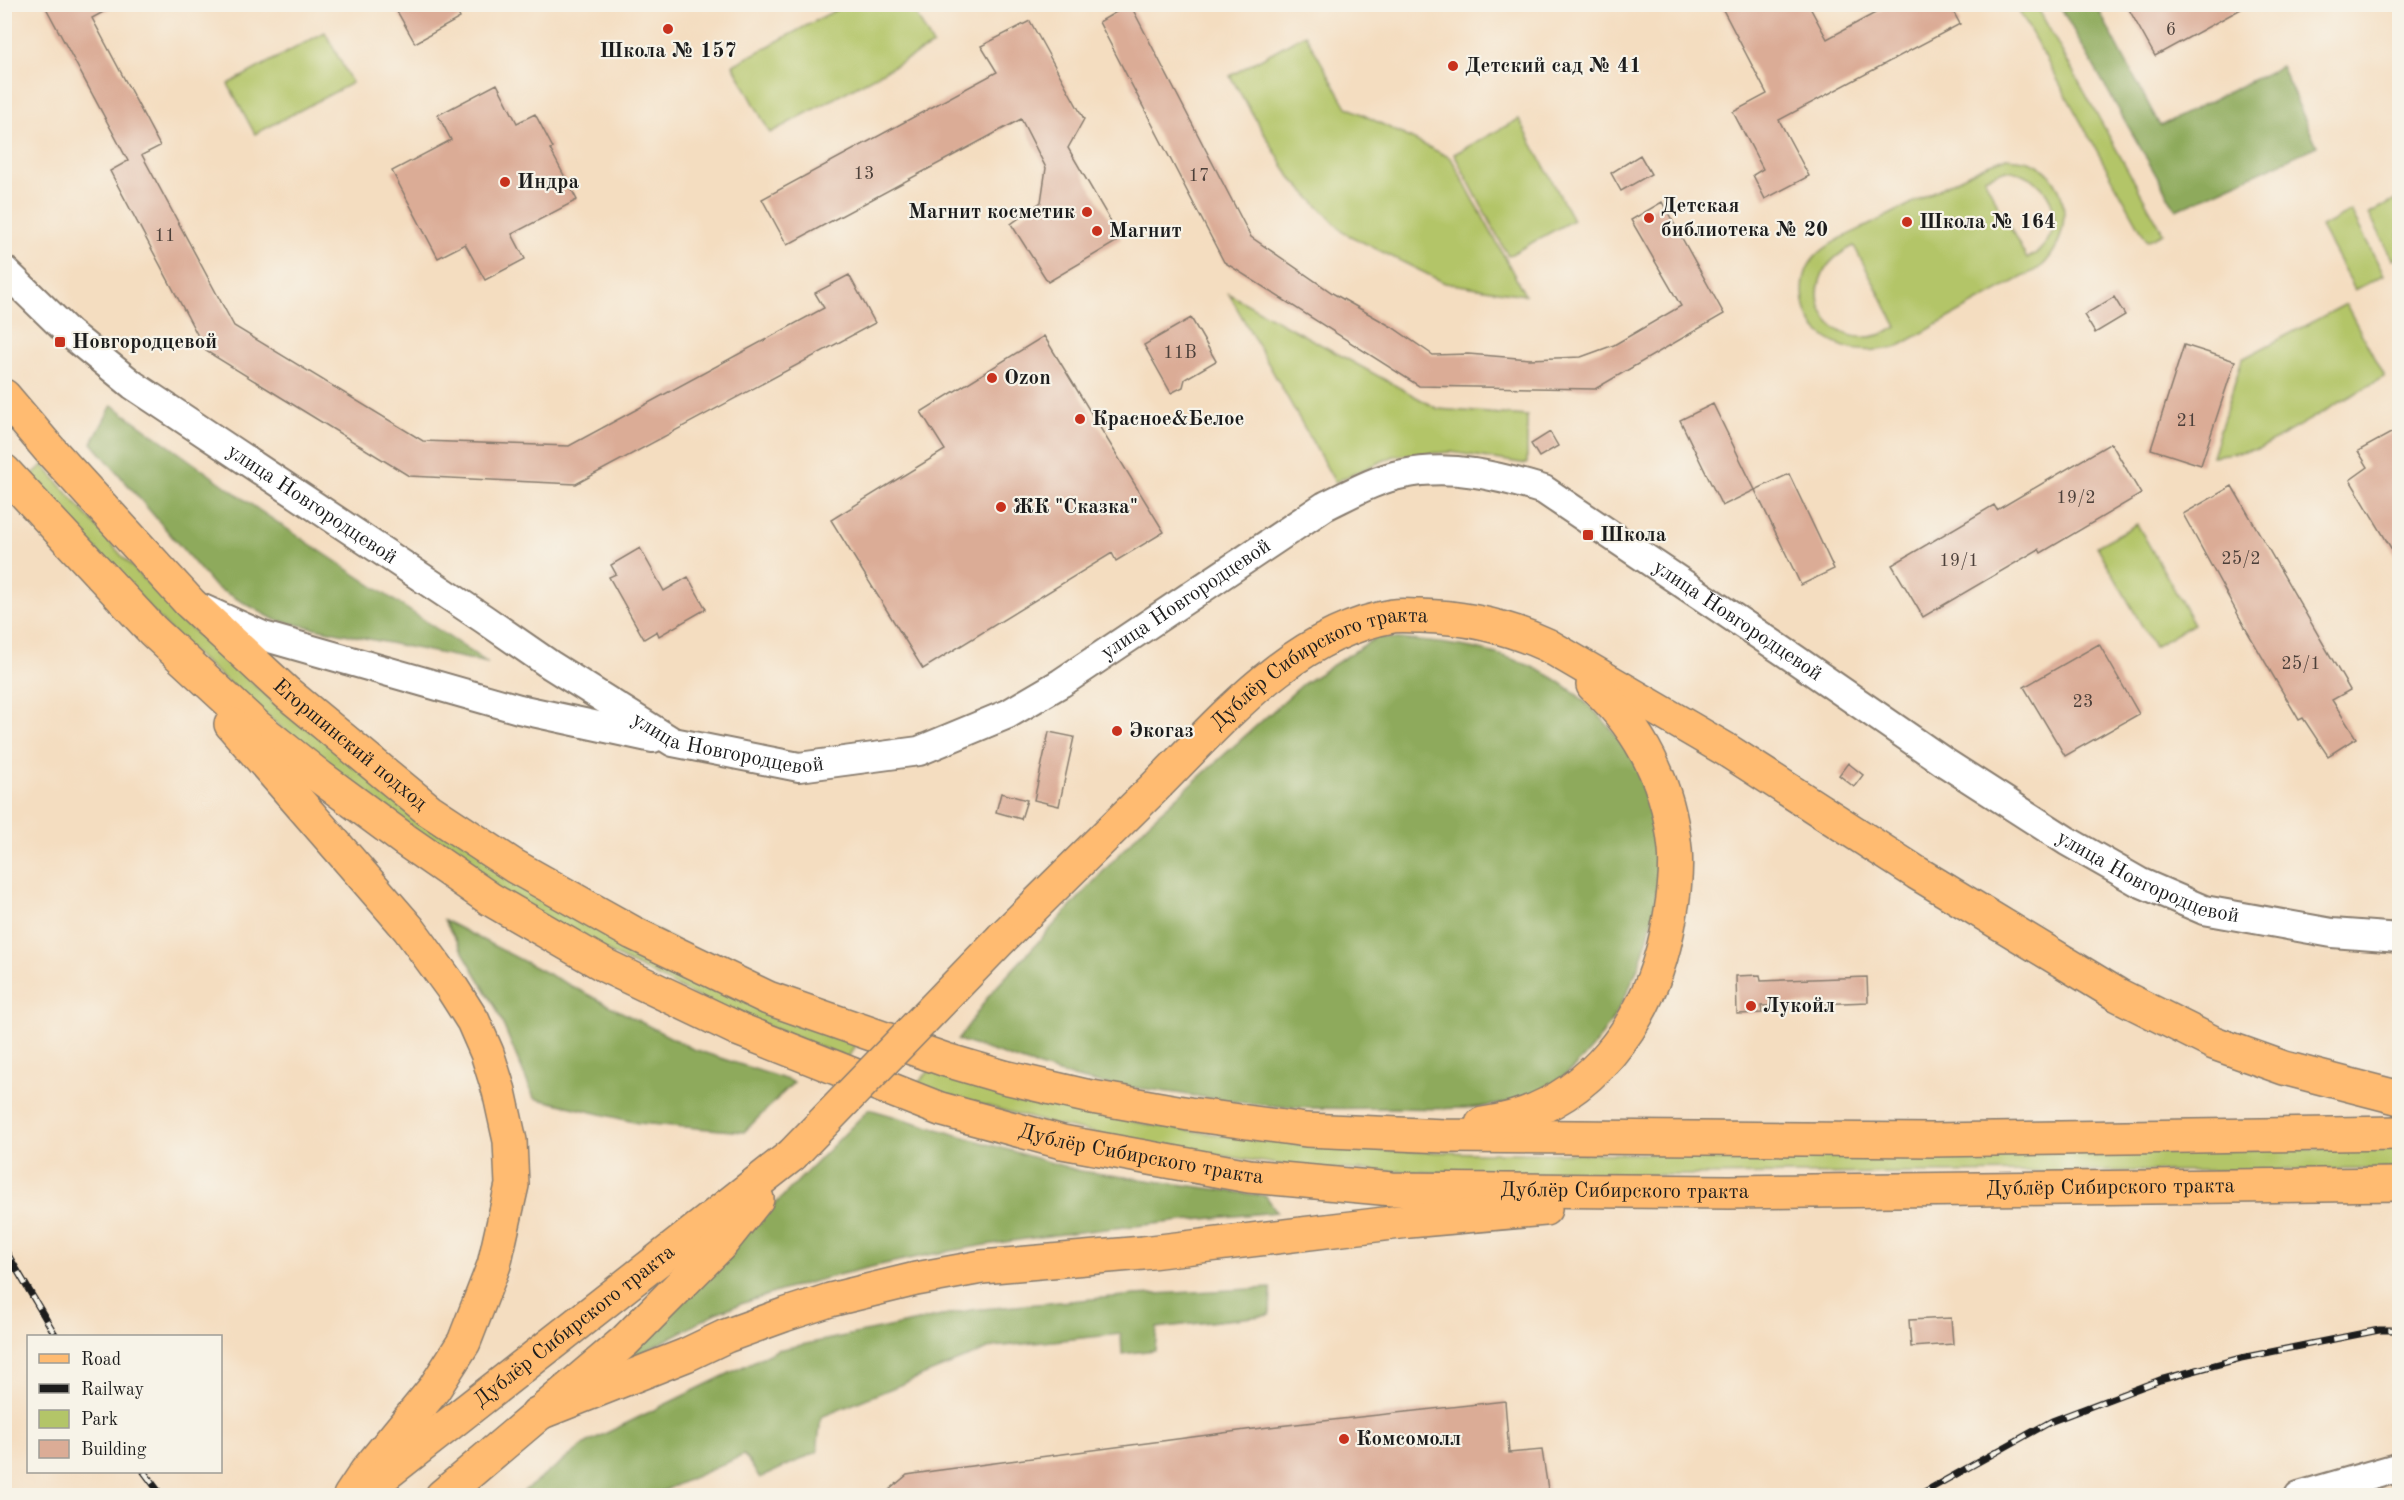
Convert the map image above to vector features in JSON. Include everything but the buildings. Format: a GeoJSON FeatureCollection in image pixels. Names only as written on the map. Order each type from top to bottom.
{"type":"FeatureCollection","features":[{"type":"Feature","properties":{"kind":"main road","name":"Егоршинский подход"},"geometry":{"type":"LineString","coordinates":[[4,396],[49,449],[190,603],[287,693],[429,810],[514,866],[633,933],[768,998]]}},
{"type":"Feature","properties":{"kind":"main road","name":"Егоршинский подход"},"geometry":{"type":"LineString","coordinates":[[4,471],[153,631],[256,726],[320,777],[471,886],[606,966],[740,1030]]}},
{"type":"Feature","properties":{"kind":"main road","name":"Дублёр Сибирского тракта"},"geometry":{"type":"LineString","coordinates":[[442,1496],[625,1341],[721,1244],[792,1155],[1002,938],[1255,690],[1299,656],[1323,641],[1351,628],[1394,616],[1449,616],[1520,632],[1547,645],[1725,749],[1917,873],[2118,996],[2214,1043],[2284,1068],[2400,1098]]}},
{"type":"Feature","properties":{"kind":"main road"},"geometry":{"type":"LineString","coordinates":[[153,631],[409,929],[473,1021],[487,1053],[499,1091],[510,1142],[513,1185],[494,1265],[464,1342],[434,1389],[366,1472],[350,1496]]}},
{"type":"Feature","properties":{"kind":"main road","name":"Дублёр Сибирского тракта"},"geometry":{"type":"LineString","coordinates":[[1189,1114],[1475,1125],[1498,1122],[1543,1105],[1571,1089],[1592,1074],[1624,1039],[1656,975],[1667,936],[1675,887],[1675,849],[1667,806],[1657,773],[1634,730],[1602,693],[1547,645]]}},
{"type":"Feature","properties":{"kind":"main road","name":"Дублёр Сибирского тракта"},"geometry":{"type":"LineString","coordinates":[[768,998],[946,1060],[1004,1077],[1086,1096],[1189,1114],[1306,1130],[1445,1136],[1932,1140],[2400,1133]]}},
{"type":"Feature","properties":{"kind":"main road","name":"Дублёр Сибирского тракта"},"geometry":{"type":"LineString","coordinates":[[740,1030],[940,1109],[1062,1142],[1249,1176],[1392,1189],[1729,1192],[2400,1184]]}},
{"type":"Feature","properties":{"kind":"main road","name":"Дублёр Сибирского тракта"},"geometry":{"type":"LineString","coordinates":[[359,1496],[792,1155]]}},
{"type":"Feature","properties":{"kind":"main road","name":"Дублёр Сибирского тракта"},"geometry":{"type":"LineString","coordinates":[[537,1414],[686,1355],[726,1336],[830,1299],[916,1279],[982,1267],[1143,1253],[1409,1221],[1729,1192]]}},
{"type":"Feature","properties":{"kind":"street","name":"улица Новгородцевой"},"geometry":{"type":"LineString","coordinates":[[4,270],[69,333],[133,385],[484,618],[549,664],[673,742],[799,767],[919,751],[1008,714],[1060,683],[1325,506],[1361,488],[1401,474],[1432,470],[1464,471],[1505,478],[1544,490],[1944,762],[2067,841],[2139,882],[2205,910],[2332,933],[2400,939]]}},
{"type":"Feature","properties":{"kind":"street"},"geometry":{"type":"LineString","coordinates":[[190,603],[263,636],[519,709],[673,742]]}},
{"type":"Feature","properties":{"kind":"street"},"geometry":{"type":"LineString","coordinates":[[519,709],[543,705],[552,697],[554,687],[549,664]]}},
{"type":"Feature","properties":{"kind":"street"},"geometry":{"type":"LineString","coordinates":[[2299,1496],[2400,1467]]}},
{"type":"Feature","properties":{"kind":"green space"},"geometry":{"type":"Polygon","coordinates":[[[845,5],[911,5],[933,45],[770,133],[733,65],[845,5]]]}},
{"type":"Feature","properties":{"kind":"green space"},"geometry":{"type":"Polygon","coordinates":[[[2016,5],[2036,5],[2163,233],[2147,241],[2016,5]]]}},
{"type":"Feature","properties":{"kind":"green space"},"geometry":{"type":"Polygon","coordinates":[[[2059,5],[2096,5],[2160,126],[2281,66],[2317,146],[2176,210],[2059,5]]]}},
{"type":"Feature","properties":{"kind":"green space"},"geometry":{"type":"Polygon","coordinates":[[[325,32],[352,83],[255,134],[228,84],[325,32]]]}},
{"type":"Feature","properties":{"kind":"green space"},"geometry":{"type":"Polygon","coordinates":[[[1305,34],[1347,107],[1451,158],[1525,295],[1445,283],[1344,233],[1290,177],[1230,76],[1305,34]]]}},
{"type":"Feature","properties":{"kind":"green space"},"geometry":{"type":"Polygon","coordinates":[[[1519,119],[1573,220],[1508,256],[1454,154],[1519,119]]]}},
{"type":"Feature","properties":{"kind":"green space"},"geometry":{"type":"Polygon","coordinates":[[[2006,158],[2030,162],[2038,165],[2050,175],[2058,187],[2064,215],[2062,229],[2051,256],[2041,267],[1897,347],[1856,350],[1837,344],[1819,332],[1808,316],[1803,295],[1806,274],[1816,256],[1842,238],[1990,163],[2006,158]],[[2006,170],[1984,178],[2027,259],[2042,248],[2051,235],[2054,221],[2053,207],[2047,194],[2037,183],[2023,175],[2006,170]],[[1854,246],[1832,261],[1821,278],[1818,297],[1823,314],[1835,328],[1852,336],[1873,336],[1897,327],[1854,246]]]}},
{"type":"Feature","properties":{"kind":"green space"},"geometry":{"type":"Polygon","coordinates":[[[2399,198],[2399,256],[2393,259],[2369,214],[2399,198]]]}},
{"type":"Feature","properties":{"kind":"green space"},"geometry":{"type":"Polygon","coordinates":[[[2351,211],[2384,275],[2355,290],[2321,227],[2351,211]]]}},
{"type":"Feature","properties":{"kind":"green space"},"geometry":{"type":"Polygon","coordinates":[[[1229,294],[1438,409],[1527,416],[1527,464],[1451,452],[1394,456],[1335,482],[1229,294]]]}},
{"type":"Feature","properties":{"kind":"green space"},"geometry":{"type":"Polygon","coordinates":[[[2346,304],[2384,377],[2259,449],[2212,456],[2242,359],[2346,304]]]}},
{"type":"Feature","properties":{"kind":"green space"},"geometry":{"type":"Polygon","coordinates":[[[112,405],[259,510],[488,663],[275,620],[215,587],[92,443],[112,405]]]}},
{"type":"Feature","properties":{"kind":"green space"},"geometry":{"type":"Polygon","coordinates":[[[43,465],[122,556],[192,629],[295,721],[855,1045],[848,1058],[719,1008],[532,913],[369,803],[181,642],[29,477],[43,465]]]}},
{"type":"Feature","properties":{"kind":"green space"},"geometry":{"type":"Polygon","coordinates":[[[2137,524],[2194,624],[2154,647],[2097,546],[2137,524]]]}},
{"type":"Feature","properties":{"kind":"green space"},"geometry":{"type":"Polygon","coordinates":[[[1377,637],[1446,644],[1491,652],[1534,668],[1555,679],[1588,705],[1609,726],[1638,768],[1650,806],[1656,849],[1657,888],[1651,925],[1643,953],[1619,1008],[1603,1034],[1584,1057],[1563,1077],[1539,1092],[1506,1103],[1449,1109],[1304,1108],[1246,1103],[1094,1082],[958,1040],[990,994],[1147,824],[1303,684],[1377,637]]]}},
{"type":"Feature","properties":{"kind":"green space"},"geometry":{"type":"Polygon","coordinates":[[[444,920],[693,1049],[794,1082],[744,1132],[638,1123],[534,1098],[496,1008],[444,920]]]}},
{"type":"Feature","properties":{"kind":"green space"},"geometry":{"type":"Polygon","coordinates":[[[931,1069],[1078,1109],[1145,1124],[1254,1140],[1357,1150],[1699,1154],[2399,1148],[2399,1169],[1677,1175],[1475,1174],[1304,1168],[1155,1146],[1048,1123],[915,1086],[931,1069]]]}},
{"type":"Feature","properties":{"kind":"green space"},"geometry":{"type":"Polygon","coordinates":[[[869,1109],[1080,1171],[1266,1196],[1277,1212],[1066,1234],[926,1255],[857,1270],[721,1311],[613,1368],[869,1109]]]}},
{"type":"Feature","properties":{"kind":"green space"},"geometry":{"type":"Polygon","coordinates":[[[1271,1288],[1270,1315],[1157,1328],[1155,1350],[1122,1354],[1121,1334],[993,1347],[821,1417],[817,1452],[760,1478],[744,1455],[654,1495],[539,1496],[524,1491],[588,1442],[777,1350],[971,1310],[1135,1295],[1271,1288]]]}},
{"type":"Feature","properties":{"kind":"railway"},"geometry":{"type":"LineString","coordinates":[[4,1248],[55,1335]]}},
{"type":"Feature","properties":{"kind":"railway"},"geometry":{"type":"LineString","coordinates":[[1917,1496],[2052,1421],[2160,1380],[2241,1358],[2379,1330],[2400,1330]]}},
{"type":"Feature","properties":{"kind":"railway"},"geometry":{"type":"LineString","coordinates":[[145,1473],[162,1496]]}},
{"type":"Feature","properties":{"kind":"place","name":"Школа № 157"},"geometry":{"type":"Point","coordinates":[668,29]}},
{"type":"Feature","properties":{"kind":"place","name":"Детский сад № 41"},"geometry":{"type":"Point","coordinates":[1453,66]}},
{"type":"Feature","properties":{"kind":"place","name":"Индра"},"geometry":{"type":"Point","coordinates":[505,182]}},
{"type":"Feature","properties":{"kind":"place","name":"Магнит косметик"},"geometry":{"type":"Point","coordinates":[1087,212]}},
{"type":"Feature","properties":{"kind":"place","name":"Детская библиотека № 20"},"geometry":{"type":"Point","coordinates":[1649,218]}},
{"type":"Feature","properties":{"kind":"place","name":"Школа № 164"},"geometry":{"type":"Point","coordinates":[1907,222]}},
{"type":"Feature","properties":{"kind":"place","name":"Магнит"},"geometry":{"type":"Point","coordinates":[1097,231]}},
{"type":"Feature","properties":{"kind":"place","name":"Новгородцевой"},"geometry":{"type":"Point","coordinates":[60,342]}},
{"type":"Feature","properties":{"kind":"place","name":"Ozon"},"geometry":{"type":"Point","coordinates":[992,378]}},
{"type":"Feature","properties":{"kind":"place","name":"Красное&Белое"},"geometry":{"type":"Point","coordinates":[1080,419]}},
{"type":"Feature","properties":{"kind":"place","name":"ЖК \"Сказка\""},"geometry":{"type":"Point","coordinates":[1001,507]}},
{"type":"Feature","properties":{"kind":"place","name":"Школа"},"geometry":{"type":"Point","coordinates":[1588,535]}},
{"type":"Feature","properties":{"kind":"place","name":"Экогаз"},"geometry":{"type":"Point","coordinates":[1117,731]}},
{"type":"Feature","properties":{"kind":"place","name":"Лукойл"},"geometry":{"type":"Point","coordinates":[1751,1006]}},
{"type":"Feature","properties":{"kind":"place","name":"Комсомолл"},"geometry":{"type":"Point","coordinates":[1344,1439]}}]}
